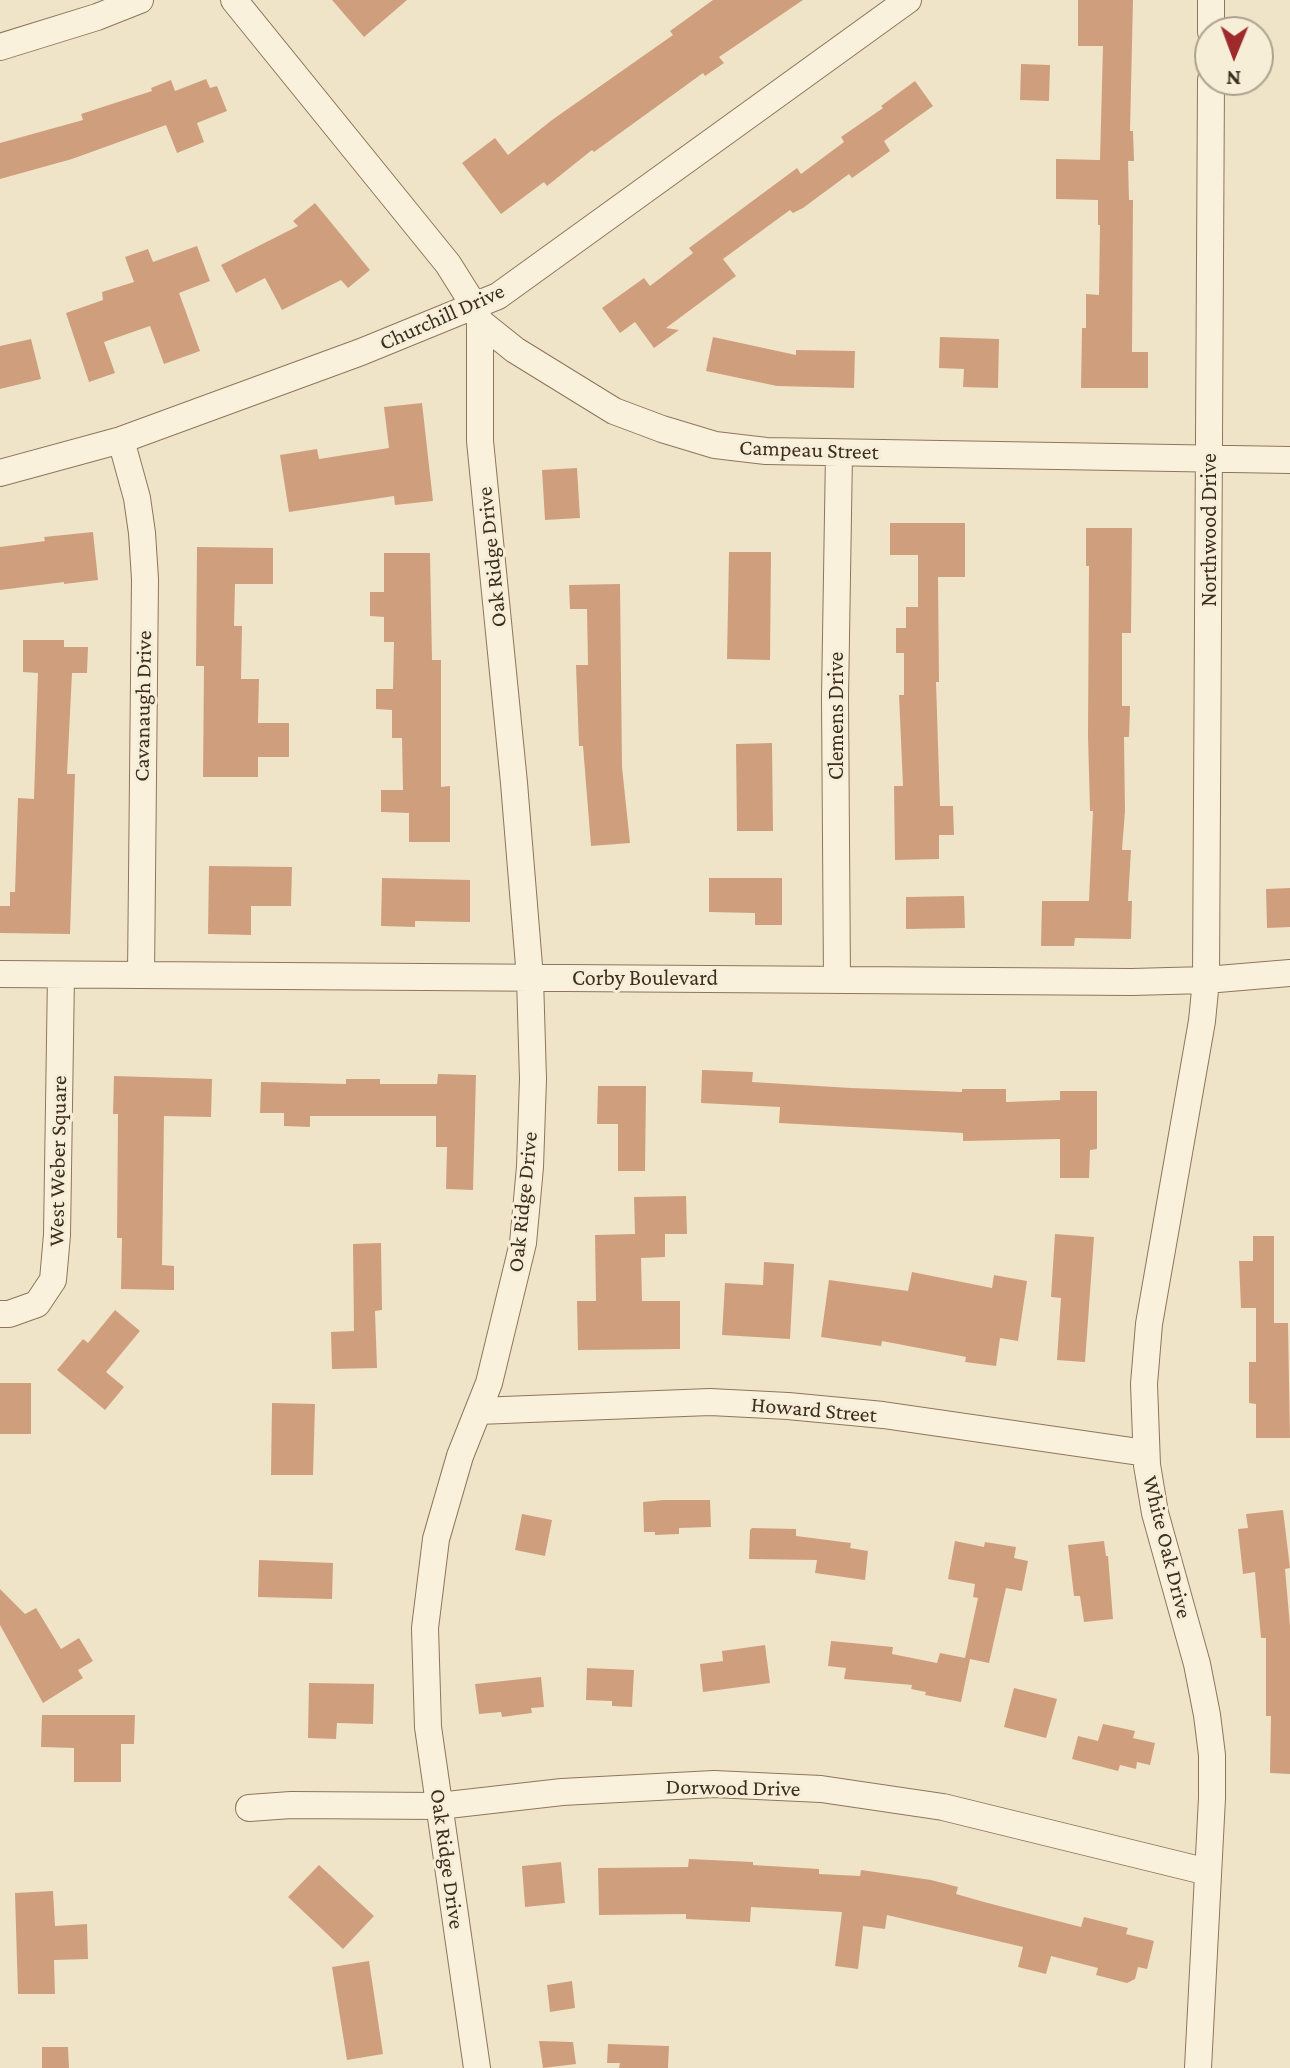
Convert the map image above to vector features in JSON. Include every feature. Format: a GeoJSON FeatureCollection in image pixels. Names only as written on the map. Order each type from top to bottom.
{"type":"FeatureCollection","features":[{"type":"Feature","properties":{"kind":"street"},"geometry":{"type":"LineString","coordinates":[[0,47],[97,17],[140,0]]}},
{"type":"Feature","properties":{"kind":"street","name":"Campeau Street"},"geometry":{"type":"LineString","coordinates":[[234,0],[448,264],[478,315],[515,350],[614,411],[715,445],[766,451],[1290,460]]}},
{"type":"Feature","properties":{"kind":"street","name":"Churchill Drive"},"geometry":{"type":"LineString","coordinates":[[0,473],[121,440],[478,315],[498,296],[908,0]]}},
{"type":"Feature","properties":{"kind":"street","name":"Northwood Drive"},"geometry":{"type":"LineString","coordinates":[[1206,980],[1211,96]]}},
{"type":"Feature","properties":{"kind":"street","name":"Oak Ridge Drive"},"geometry":{"type":"LineString","coordinates":[[477,2068],[428,1727],[425,1628],[436,1539],[460,1456],[489,1383],[523,1243],[533,1079],[530,978],[495,569],[480,441],[478,315]]}},
{"type":"Feature","properties":{"kind":"street","name":"Cavanaugh Drive"},"geometry":{"type":"LineString","coordinates":[[121,440],[137,498],[145,579],[141,975]]}},
{"type":"Feature","properties":{"kind":"street","name":"Clemens Drive"},"geometry":{"type":"LineString","coordinates":[[837,980],[835,698],[839,453]]}},
{"type":"Feature","properties":{"kind":"street","name":"Corby Boulevard"},"geometry":{"type":"LineString","coordinates":[[0,974],[1132,982],[1290,973]]}},
{"type":"Feature","properties":{"kind":"street","name":"West Weber Square"},"geometry":{"type":"LineString","coordinates":[[0,1314],[37,1304],[53,1280],[57,1235],[61,975]]}},
{"type":"Feature","properties":{"kind":"street","name":"White Oak Drive"},"geometry":{"type":"LineString","coordinates":[[1198,2068],[1212,1798],[1207,1715],[1197,1664],[1155,1513],[1146,1453],[1144,1384],[1149,1324],[1202,1021],[1206,980]]}},
{"type":"Feature","properties":{"kind":"street","name":"Howard Street"},"geometry":{"type":"LineString","coordinates":[[478,1411],[669,1403],[788,1406],[883,1415],[1146,1453]]}},
{"type":"Feature","properties":{"kind":"street","name":"Dorwood Drive"},"geometry":{"type":"LineString","coordinates":[[249,1808],[291,1805],[439,1806],[619,1788],[714,1784],[821,1789],[943,1807],[1208,1872]]}},
{"type":"Feature","properties":{"kind":"building"},"geometry":{"type":"Polygon","coordinates":[[[332,0],[407,0],[364,37],[332,0]]]}},
{"type":"Feature","properties":{"kind":"building"},"geometry":{"type":"Polygon","coordinates":[[[713,0],[803,0],[719,57],[724,63],[705,76],[703,73],[594,152],[592,150],[547,186],[544,182],[501,214],[462,163],[495,138],[508,155],[552,120],[673,35],[670,31],[713,0]]]}},
{"type":"Feature","properties":{"kind":"building"},"geometry":{"type":"Polygon","coordinates":[[[1078,0],[1133,0],[1130,131],[1133,131],[1134,161],[1128,161],[1129,200],[1133,200],[1132,352],[1148,352],[1148,388],[1081,388],[1086,294],[1099,295],[1098,200],[1056,199],[1056,159],[1100,160],[1103,46],[1078,46],[1078,0]]]}},
{"type":"Feature","properties":{"kind":"building"},"geometry":{"type":"Polygon","coordinates":[[[1021,64],[1050,65],[1049,101],[1020,100],[1021,64]]]}},
{"type":"Feature","properties":{"kind":"building"},"geometry":{"type":"Polygon","coordinates":[[[206,79],[210,88],[217,86],[227,111],[197,123],[204,142],[177,153],[166,125],[72,159],[0,179],[0,143],[83,120],[81,114],[152,91],[151,88],[171,80],[175,91],[206,79]]]}},
{"type":"Feature","properties":{"kind":"building"},"geometry":{"type":"Polygon","coordinates":[[[915,81],[933,106],[884,141],[890,151],[852,178],[849,174],[803,208],[793,213],[790,210],[723,259],[736,276],[666,328],[679,330],[654,348],[635,322],[620,333],[602,308],[644,278],[650,286],[693,253],[689,248],[797,168],[801,174],[844,142],[841,137],[915,81]]]}},
{"type":"Feature","properties":{"kind":"building"},"geometry":{"type":"Polygon","coordinates":[[[315,203],[370,270],[348,288],[341,280],[282,310],[265,278],[236,293],[221,265],[298,226],[293,221],[315,203]]]}},
{"type":"Feature","properties":{"kind":"building"},"geometry":{"type":"Polygon","coordinates":[[[197,246],[210,281],[179,293],[200,351],[164,364],[150,326],[104,342],[115,373],[89,382],[66,313],[103,300],[102,292],[134,282],[125,257],[148,249],[153,262],[197,246]]]}},
{"type":"Feature","properties":{"kind":"building"},"geometry":{"type":"Polygon","coordinates":[[[713,337],[796,355],[796,350],[855,351],[854,388],[777,386],[706,371],[713,337]]]}},
{"type":"Feature","properties":{"kind":"building"},"geometry":{"type":"Polygon","coordinates":[[[940,337],[999,339],[998,388],[963,387],[964,369],[939,368],[940,337]]]}},
{"type":"Feature","properties":{"kind":"building"},"geometry":{"type":"Polygon","coordinates":[[[31,339],[41,379],[0,389],[0,346],[31,339]]]}},
{"type":"Feature","properties":{"kind":"building"},"geometry":{"type":"Polygon","coordinates":[[[422,403],[433,501],[395,505],[394,496],[289,512],[280,455],[317,449],[319,459],[389,448],[384,407],[422,403]]]}},
{"type":"Feature","properties":{"kind":"building"},"geometry":{"type":"Polygon","coordinates":[[[577,468],[580,518],[545,520],[542,470],[577,468]]]}},
{"type":"Feature","properties":{"kind":"building"},"geometry":{"type":"Polygon","coordinates":[[[890,523],[965,523],[965,577],[938,577],[939,682],[936,682],[940,806],[953,806],[954,835],[939,835],[939,859],[895,860],[894,786],[903,786],[899,695],[904,695],[904,653],[896,653],[896,628],[906,628],[906,607],[918,607],[918,555],[890,555],[890,523]]]}},
{"type":"Feature","properties":{"kind":"building"},"geometry":{"type":"Polygon","coordinates":[[[1086,528],[1132,528],[1131,633],[1122,633],[1122,706],[1130,706],[1129,737],[1124,737],[1122,850],[1131,850],[1128,901],[1132,901],[1131,939],[1075,938],[1074,946],[1041,946],[1042,901],[1089,901],[1093,811],[1090,811],[1088,736],[1089,566],[1086,566],[1086,528]]]}},
{"type":"Feature","properties":{"kind":"building"},"geometry":{"type":"Polygon","coordinates":[[[93,532],[98,580],[0,590],[0,547],[45,541],[44,537],[93,532]]]}},
{"type":"Feature","properties":{"kind":"building"},"geometry":{"type":"Polygon","coordinates":[[[197,547],[273,548],[273,584],[235,584],[234,626],[242,626],[241,679],[259,679],[258,723],[289,723],[289,757],[258,757],[258,777],[203,777],[204,666],[196,666],[197,547]]]}},
{"type":"Feature","properties":{"kind":"building"},"geometry":{"type":"Polygon","coordinates":[[[729,552],[771,552],[770,660],[727,659],[729,552]]]}},
{"type":"Feature","properties":{"kind":"building"},"geometry":{"type":"Polygon","coordinates":[[[384,553],[430,553],[432,660],[441,660],[441,787],[450,786],[450,842],[409,842],[409,813],[381,812],[381,790],[403,790],[402,738],[392,738],[392,710],[376,709],[376,689],[393,689],[394,642],[384,642],[384,617],[370,616],[370,592],[384,592],[384,553]]]}},
{"type":"Feature","properties":{"kind":"building"},"geometry":{"type":"Polygon","coordinates":[[[620,584],[622,767],[630,843],[591,846],[583,746],[579,746],[576,665],[588,665],[587,609],[570,609],[569,585],[620,584]]]}},
{"type":"Feature","properties":{"kind":"building"},"geometry":{"type":"Polygon","coordinates":[[[23,640],[64,640],[64,647],[88,647],[87,673],[72,673],[67,774],[75,774],[70,934],[0,933],[0,906],[10,906],[10,892],[15,892],[18,798],[34,799],[38,673],[23,672],[23,640]]]}},
{"type":"Feature","properties":{"kind":"building"},"geometry":{"type":"Polygon","coordinates":[[[772,743],[773,831],[737,831],[736,744],[772,743]]]}},
{"type":"Feature","properties":{"kind":"building"},"geometry":{"type":"Polygon","coordinates":[[[209,866],[292,867],[291,906],[251,906],[251,935],[208,934],[209,866]]]}},
{"type":"Feature","properties":{"kind":"building"},"geometry":{"type":"Polygon","coordinates":[[[382,878],[470,880],[470,922],[415,921],[415,927],[381,926],[382,878]]]}},
{"type":"Feature","properties":{"kind":"building"},"geometry":{"type":"Polygon","coordinates":[[[709,878],[782,878],[782,925],[755,925],[755,913],[709,912],[709,878]]]}},
{"type":"Feature","properties":{"kind":"building"},"geometry":{"type":"Polygon","coordinates":[[[1290,888],[1290,927],[1267,928],[1266,889],[1290,888]]]}},
{"type":"Feature","properties":{"kind":"building"},"geometry":{"type":"Polygon","coordinates":[[[964,896],[965,928],[906,929],[906,897],[964,896]]]}},
{"type":"Feature","properties":{"kind":"building"},"geometry":{"type":"Polygon","coordinates":[[[702,1070],[753,1072],[752,1082],[962,1092],[962,1089],[1006,1089],[1006,1102],[1060,1100],[1060,1091],[1097,1091],[1097,1149],[1090,1150],[1089,1178],[1060,1178],[1060,1139],[963,1141],[963,1133],[779,1123],[780,1107],[701,1103],[702,1070]]]}},
{"type":"Feature","properties":{"kind":"building"},"geometry":{"type":"Polygon","coordinates":[[[438,1074],[476,1075],[473,1190],[446,1189],[447,1147],[436,1147],[436,1116],[310,1116],[310,1127],[284,1126],[284,1113],[260,1113],[261,1082],[346,1084],[346,1079],[380,1079],[380,1084],[437,1084],[438,1074]]]}},
{"type":"Feature","properties":{"kind":"building"},"geometry":{"type":"Polygon","coordinates":[[[114,1076],[212,1079],[211,1117],[164,1116],[162,1265],[174,1266],[174,1290],[121,1289],[122,1238],[117,1238],[118,1114],[113,1114],[114,1076]]]}},
{"type":"Feature","properties":{"kind":"building"},"geometry":{"type":"Polygon","coordinates":[[[598,1086],[646,1086],[645,1171],[618,1171],[618,1124],[597,1124],[598,1086]]]}},
{"type":"Feature","properties":{"kind":"building"},"geometry":{"type":"Polygon","coordinates":[[[686,1196],[687,1234],[665,1234],[665,1257],[641,1258],[642,1301],[680,1301],[680,1349],[578,1350],[577,1301],[596,1301],[595,1235],[635,1234],[634,1197],[686,1196]]]}},
{"type":"Feature","properties":{"kind":"building"},"geometry":{"type":"Polygon","coordinates":[[[1055,1234],[1094,1237],[1085,1362],[1057,1360],[1061,1298],[1051,1297],[1055,1234]]]}},
{"type":"Feature","properties":{"kind":"building"},"geometry":{"type":"Polygon","coordinates":[[[1253,1236],[1274,1236],[1274,1323],[1288,1323],[1290,1438],[1256,1438],[1256,1404],[1249,1403],[1249,1362],[1256,1362],[1256,1308],[1241,1308],[1239,1261],[1253,1261],[1253,1236]]]}},
{"type":"Feature","properties":{"kind":"building"},"geometry":{"type":"Polygon","coordinates":[[[381,1243],[382,1310],[375,1311],[377,1368],[332,1369],[331,1332],[354,1331],[353,1244],[381,1243]]]}},
{"type":"Feature","properties":{"kind":"building"},"geometry":{"type":"Polygon","coordinates":[[[764,1262],[794,1264],[790,1339],[722,1335],[725,1283],[763,1285],[764,1262]]]}},
{"type":"Feature","properties":{"kind":"building"},"geometry":{"type":"Polygon","coordinates":[[[912,1272],[992,1288],[994,1275],[1027,1281],[1018,1341],[1000,1338],[996,1366],[965,1362],[966,1357],[882,1341],[881,1346],[821,1337],[829,1280],[908,1291],[912,1272]]]}},
{"type":"Feature","properties":{"kind":"building"},"geometry":{"type":"Polygon","coordinates":[[[115,1310],[140,1331],[106,1372],[124,1387],[105,1410],[57,1370],[83,1339],[88,1343],[115,1310]]]}},
{"type":"Feature","properties":{"kind":"building"},"geometry":{"type":"Polygon","coordinates":[[[0,1383],[31,1383],[31,1434],[0,1434],[0,1383]]]}},
{"type":"Feature","properties":{"kind":"building"},"geometry":{"type":"Polygon","coordinates":[[[272,1403],[315,1404],[313,1475],[271,1475],[272,1403]]]}},
{"type":"Feature","properties":{"kind":"building"},"geometry":{"type":"Polygon","coordinates":[[[710,1500],[711,1527],[679,1528],[679,1534],[644,1532],[643,1502],[710,1500]]]}},
{"type":"Feature","properties":{"kind":"building"},"geometry":{"type":"Polygon","coordinates":[[[1283,1510],[1290,1568],[1285,1569],[1290,1626],[1290,1774],[1270,1773],[1271,1716],[1266,1716],[1266,1638],[1261,1638],[1255,1572],[1243,1574],[1238,1529],[1248,1528],[1246,1514],[1283,1510]]]}},
{"type":"Feature","properties":{"kind":"building"},"geometry":{"type":"Polygon","coordinates":[[[522,1514],[552,1520],[545,1556],[515,1550],[522,1514]]]}},
{"type":"Feature","properties":{"kind":"building"},"geometry":{"type":"Polygon","coordinates":[[[752,1528],[796,1529],[796,1536],[851,1543],[850,1548],[868,1551],[865,1580],[815,1573],[817,1560],[749,1559],[752,1528]]]}},
{"type":"Feature","properties":{"kind":"building"},"geometry":{"type":"Polygon","coordinates":[[[955,1541],[984,1547],[985,1542],[1016,1547],[1014,1558],[1028,1561],[1022,1591],[1006,1588],[989,1663],[970,1659],[961,1702],[925,1695],[926,1692],[911,1689],[912,1685],[844,1679],[846,1668],[828,1666],[831,1641],[893,1647],[892,1654],[937,1663],[940,1653],[965,1658],[978,1598],[973,1597],[975,1584],[948,1579],[955,1541]]]}},
{"type":"Feature","properties":{"kind":"building"},"geometry":{"type":"Polygon","coordinates":[[[1104,1541],[1113,1619],[1084,1622],[1080,1596],[1074,1596],[1068,1545],[1104,1541]]]}},
{"type":"Feature","properties":{"kind":"building"},"geometry":{"type":"Polygon","coordinates":[[[259,1560],[333,1563],[332,1599],[258,1597],[259,1560]]]}},
{"type":"Feature","properties":{"kind":"building"},"geometry":{"type":"Polygon","coordinates":[[[0,1589],[25,1614],[36,1608],[61,1649],[79,1638],[93,1661],[78,1670],[83,1678],[43,1703],[0,1625],[0,1589]]]}},
{"type":"Feature","properties":{"kind":"building"},"geometry":{"type":"Polygon","coordinates":[[[765,1645],[770,1683],[703,1692],[700,1664],[723,1661],[722,1651],[765,1645]]]}},
{"type":"Feature","properties":{"kind":"building"},"geometry":{"type":"Polygon","coordinates":[[[587,1668],[634,1670],[632,1707],[612,1706],[612,1701],[586,1700],[587,1668]]]}},
{"type":"Feature","properties":{"kind":"building"},"geometry":{"type":"Polygon","coordinates":[[[541,1677],[544,1707],[531,1708],[532,1713],[502,1717],[501,1712],[479,1714],[475,1684],[541,1677]]]}},
{"type":"Feature","properties":{"kind":"building"},"geometry":{"type":"Polygon","coordinates":[[[309,1683],[374,1684],[373,1724],[337,1723],[336,1739],[308,1738],[309,1683]]]}},
{"type":"Feature","properties":{"kind":"building"},"geometry":{"type":"Polygon","coordinates":[[[1014,1688],[1057,1699],[1046,1738],[1004,1727],[1014,1688]]]}},
{"type":"Feature","properties":{"kind":"building"},"geometry":{"type":"Polygon","coordinates":[[[42,1715],[135,1715],[134,1744],[121,1744],[121,1782],[74,1782],[74,1748],[41,1747],[42,1715]]]}},
{"type":"Feature","properties":{"kind":"building"},"geometry":{"type":"Polygon","coordinates":[[[1103,1724],[1135,1731],[1133,1738],[1155,1743],[1150,1765],[1137,1762],[1136,1769],[1120,1765],[1118,1771],[1072,1759],[1078,1736],[1098,1741],[1103,1724]]]}},
{"type":"Feature","properties":{"kind":"building"},"geometry":{"type":"Polygon","coordinates":[[[689,1859],[819,1869],[819,1874],[860,1876],[861,1870],[931,1880],[958,1887],[956,1894],[984,1902],[1081,1927],[1084,1917],[1128,1928],[1126,1934],[1154,1941],[1147,1969],[1138,1967],[1135,1979],[1127,1983],[1096,1975],[1098,1968],[1051,1956],[1046,1974],[1018,1967],[1023,1947],[887,1915],[885,1929],[863,1926],[858,1969],[835,1966],[842,1912],[751,1907],[750,1922],[686,1919],[686,1914],[599,1915],[598,1868],[688,1867],[689,1859]]]}},
{"type":"Feature","properties":{"kind":"building"},"geometry":{"type":"Polygon","coordinates":[[[561,1862],[565,1903],[525,1907],[522,1866],[561,1862]]]}},
{"type":"Feature","properties":{"kind":"building"},"geometry":{"type":"Polygon","coordinates":[[[319,1865],[374,1916],[343,1949],[288,1897],[319,1865]]]}},
{"type":"Feature","properties":{"kind":"building"},"geometry":{"type":"Polygon","coordinates":[[[53,1891],[55,1926],[87,1924],[88,1959],[54,1960],[55,1994],[18,1994],[15,1893],[53,1891]]]}},
{"type":"Feature","properties":{"kind":"building"},"geometry":{"type":"Polygon","coordinates":[[[369,1961],[383,2054],[347,2060],[332,1967],[369,1961]]]}},
{"type":"Feature","properties":{"kind":"building"},"geometry":{"type":"Polygon","coordinates":[[[572,1981],[575,2008],[550,2012],[547,1985],[572,1981]]]}},
{"type":"Feature","properties":{"kind":"building"},"geometry":{"type":"Polygon","coordinates":[[[539,2041],[573,2042],[576,2064],[543,2068],[539,2041]]]}},
{"type":"Feature","properties":{"kind":"building"},"geometry":{"type":"Polygon","coordinates":[[[608,2044],[669,2046],[668,2068],[619,2068],[620,2063],[607,2063],[608,2044]]]}},
{"type":"Feature","properties":{"kind":"building"},"geometry":{"type":"Polygon","coordinates":[[[42,2047],[68,2047],[69,2068],[42,2068],[42,2047]]]}}]}
